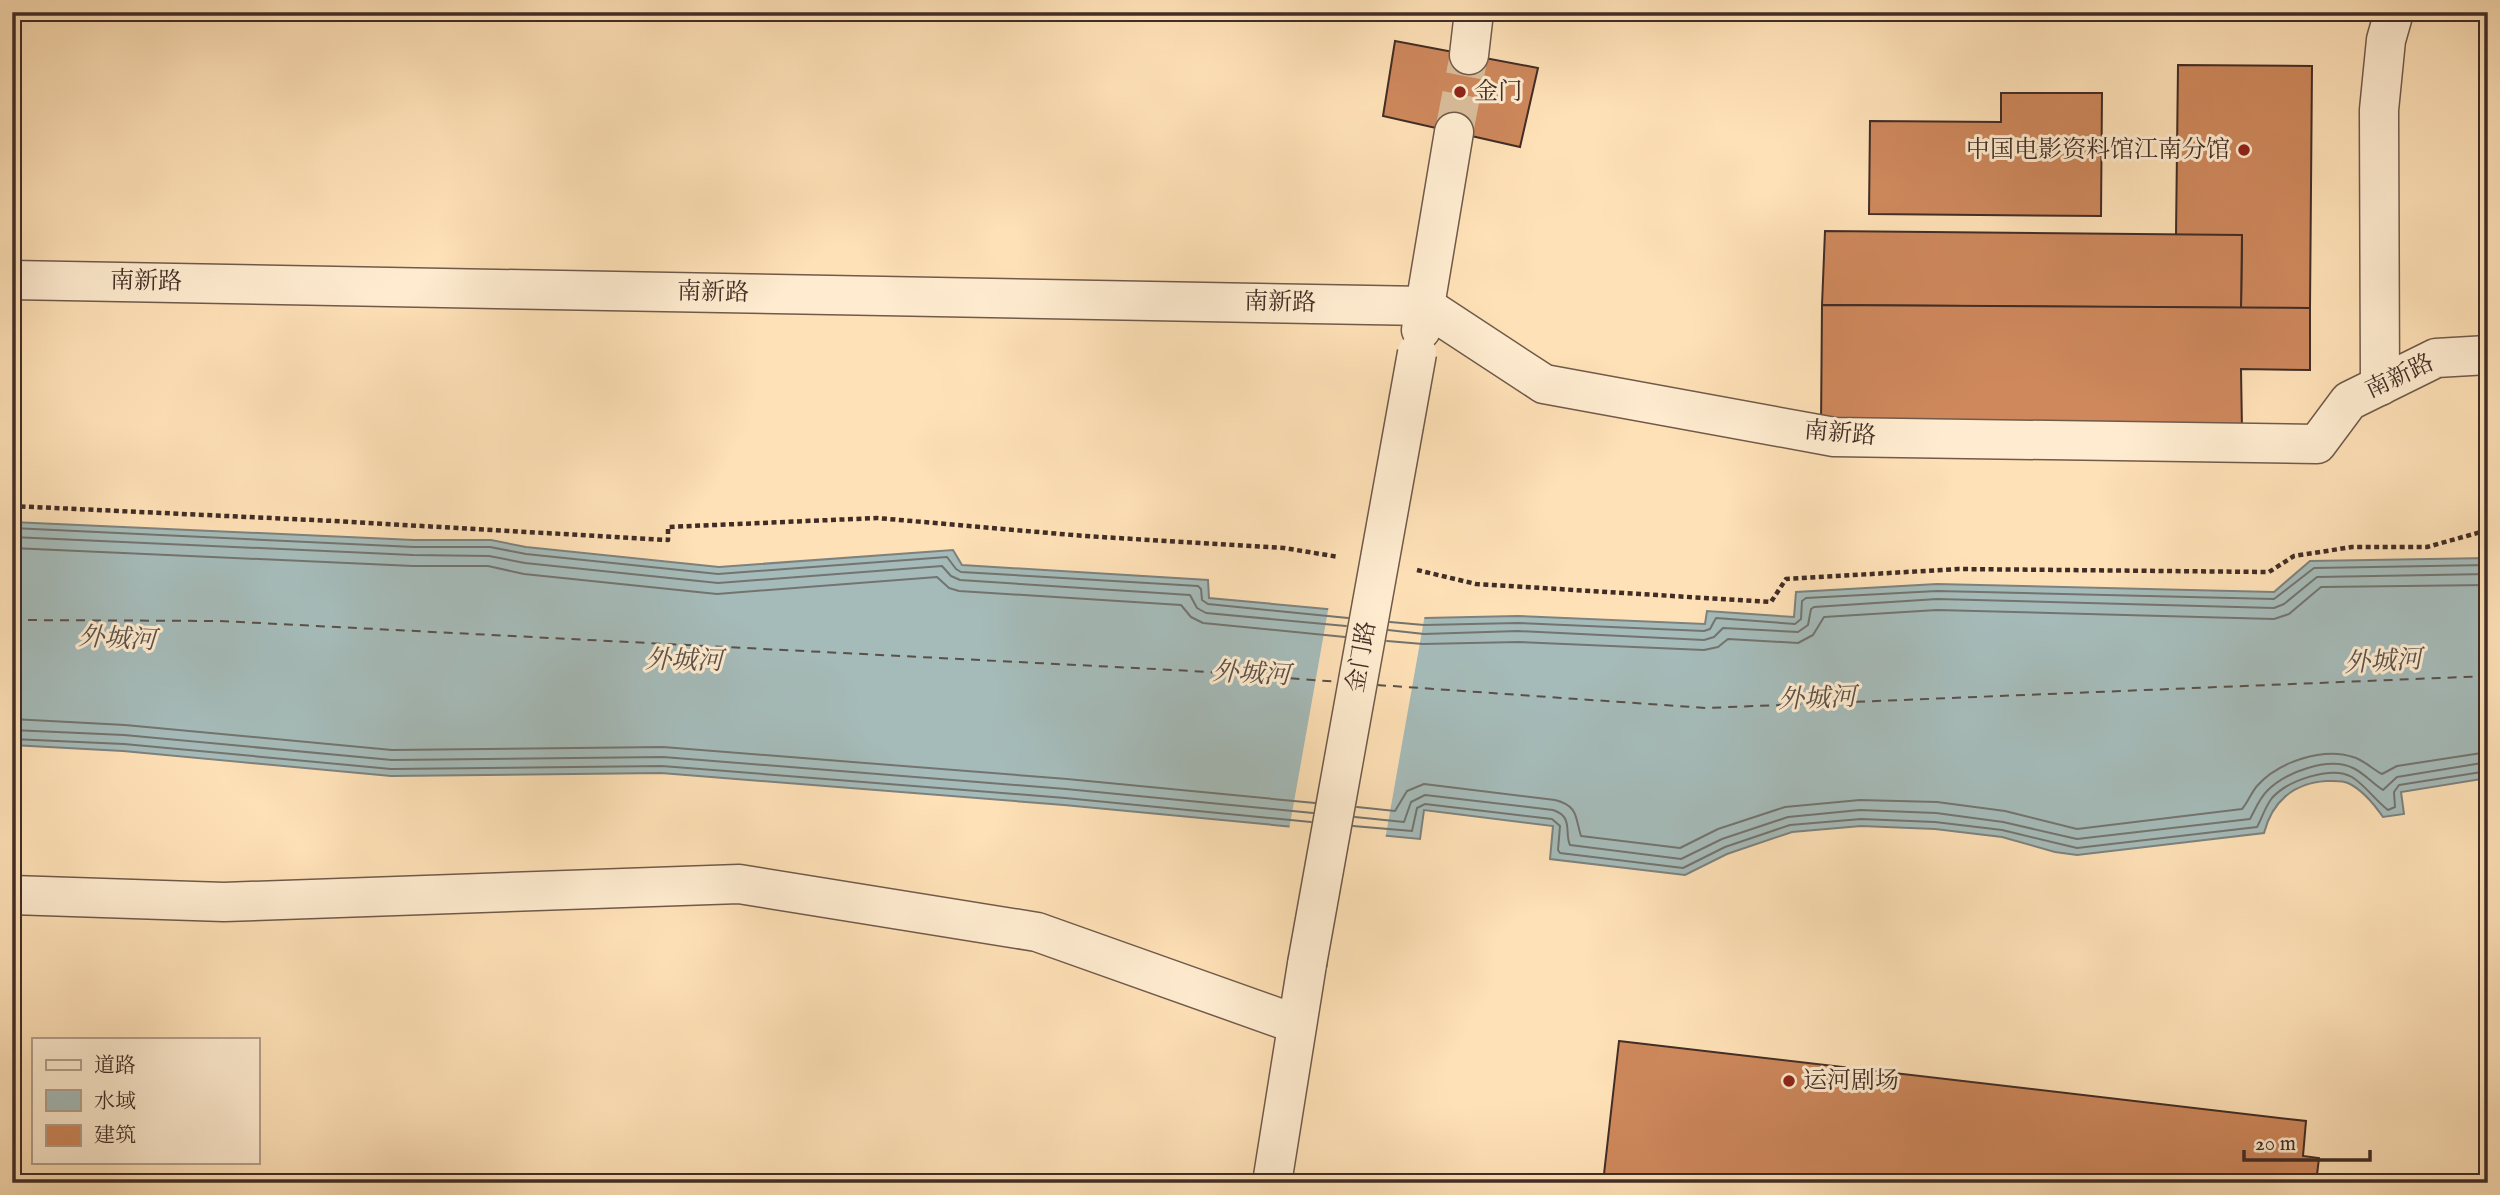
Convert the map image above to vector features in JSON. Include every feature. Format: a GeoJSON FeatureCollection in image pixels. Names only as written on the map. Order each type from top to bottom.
{"type":"FeatureCollection","features":[{"type":"Feature","properties":{"kind":"street"},"geometry":{"type":"LineString","coordinates":[[1469,55],[1474,12]]}},
{"type":"Feature","properties":{"kind":"street"},"geometry":{"type":"LineString","coordinates":[[2380,386],[2379,110],[2386,40],[2394,12]]}},
{"type":"Feature","properties":{"kind":"street","name":"金门路"},"geometry":{"type":"LineString","coordinates":[[1272,1183],[1307,964],[1418,353],[1454,132]]}},
{"type":"Feature","properties":{"kind":"street","name":"南新路"},"geometry":{"type":"LineString","coordinates":[[12,280],[1425,306],[1544,384],[1834,438],[2317,444],[2349,401],[2436,358],[2488,355]]}},
{"type":"Feature","properties":{"kind":"street"},"geometry":{"type":"LineString","coordinates":[[12,895],[225,902],[739,884],[1037,932],[1297,1024]]}},
{"type":"Feature","properties":{"kind":"path"},"geometry":{"type":"LineString","coordinates":[[12,506],[668,540],[668,527],[877,518],[1084,536],[1284,548],[1348,559]]}},
{"type":"Feature","properties":{"kind":"path"},"geometry":{"type":"LineString","coordinates":[[1412,569],[1476,584],[1771,602],[1786,579],[1958,569],[2270,572],[2294,556],[2352,547],[2427,547],[2488,530]]}},
{"type":"Feature","properties":{"kind":"water","name":"外城河"},"geometry":{"type":"Polygon","coordinates":[[[12,522],[414,540],[491,540],[526,547],[719,567],[953,550],[962,565],[1208,580],[1209,598],[1424,618],[1518,616],[1705,624],[1707,611],[1794,617],[1796,592],[1937,584],[2274,592],[2310,561],[2488,558],[2488,778],[2401,792],[2404,814],[2383,817],[2363,793],[2348,783],[2314,783],[2294,790],[2278,803],[2264,833],[2077,855],[2055,852],[2002,837],[1935,829],[1861,826],[1792,832],[1727,854],[1685,875],[1550,859],[1553,826],[1424,810],[1420,839],[1064,805],[661,773],[391,776],[123,751],[12,745],[12,522]]]}},
{"type":"Feature","properties":{"kind":"pier"},"geometry":{"type":"Polygon","coordinates":[[[1329,605],[1425,614],[1385,840],[1289,830],[1329,605]]]}},
{"type":"Feature","properties":{"kind":"building","name":"金门"},"geometry":{"type":"Polygon","coordinates":[[[1395,41],[1538,68],[1520,147],[1383,116],[1395,41]]]}},
{"type":"Feature","properties":{"kind":"building","name":"中国电影资料馆江南分馆"},"geometry":{"type":"Polygon","coordinates":[[[2178,65],[2312,66],[2310,308],[2241,308],[2242,235],[2176,235],[2178,65]]]}},
{"type":"Feature","properties":{"kind":"building"},"geometry":{"type":"Polygon","coordinates":[[[2001,93],[2102,93],[2101,216],[1869,214],[1870,121],[2001,122],[2001,93]]]}},
{"type":"Feature","properties":{"kind":"building"},"geometry":{"type":"Polygon","coordinates":[[[1825,231],[2242,235],[2241,308],[1822,305],[1825,231]]]}},
{"type":"Feature","properties":{"kind":"building"},"geometry":{"type":"Polygon","coordinates":[[[1822,305],[2310,308],[2310,370],[2241,369],[2242,430],[1821,427],[1822,305]]]}},
{"type":"Feature","properties":{"kind":"building","name":"运河剧场"},"geometry":{"type":"Polygon","coordinates":[[[1619,1041],[2306,1121],[2303,1156],[2319,1158],[2316,1183],[1603,1183],[1619,1041]]]}},
{"type":"Feature","properties":{"kind":"ferry route"},"geometry":{"type":"LineString","coordinates":[[12,620],[220,621],[1193,671],[1340,682]]}},
{"type":"Feature","properties":{"kind":"ferry route"},"geometry":{"type":"LineString","coordinates":[[1377,685],[1706,708],[2488,676]]}},
{"type":"Feature","properties":{"kind":"tunnel"},"geometry":{"type":"LineString","coordinates":[[1454,132],[1469,55]]}},
{"type":"Feature","properties":{"kind":"place","name":"金门"},"geometry":{"type":"Point","coordinates":[1460,92]}},
{"type":"Feature","properties":{"kind":"place","name":"中国电影资料馆江南分馆"},"geometry":{"type":"Point","coordinates":[2244,150]}},
{"type":"Feature","properties":{"kind":"place","name":"运河剧场"},"geometry":{"type":"Point","coordinates":[1789,1081]}}]}
